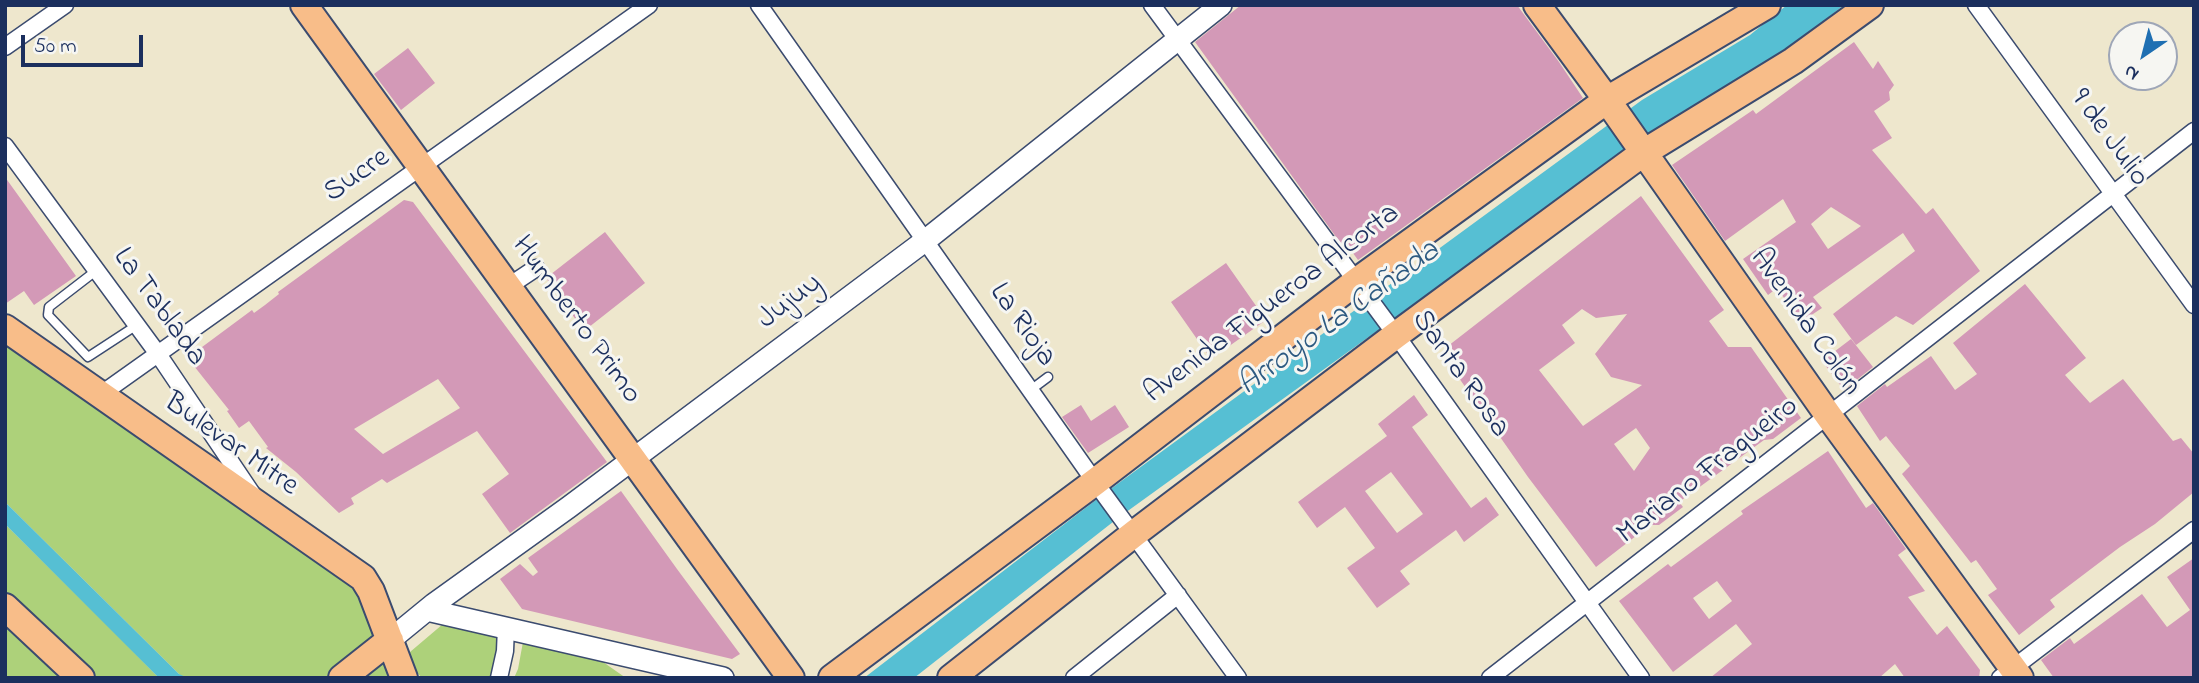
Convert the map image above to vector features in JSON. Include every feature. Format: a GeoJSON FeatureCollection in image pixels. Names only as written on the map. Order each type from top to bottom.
{"type":"FeatureCollection","features":[{"type":"Feature","properties":{"kind":"main road","name":"Humberto Primo"},"geometry":{"type":"LineString","coordinates":[[304,5],[791,678]]}},
{"type":"Feature","properties":{"kind":"main road","name":"Avenida Colón"},"geometry":{"type":"LineString","coordinates":[[1536,5],[1607,100],[2011,675]]}},
{"type":"Feature","properties":{"kind":"main road","name":"Avenida Figueroa Alcorta"},"geometry":{"type":"LineString","coordinates":[[832,678],[1096,482],[1357,281],[1607,100],[1767,5]]}},
{"type":"Feature","properties":{"kind":"main road"},"geometry":{"type":"LineString","coordinates":[[951,678],[1135,533],[1396,335],[1643,153],[1793,61],[1870,5]]}},
{"type":"Feature","properties":{"kind":"main road","name":"Bulevar Mitre"},"geometry":{"type":"LineString","coordinates":[[5,328],[363,578],[371,590],[404,678]]}},
{"type":"Feature","properties":{"kind":"main road"},"geometry":{"type":"LineString","coordinates":[[5,607],[81,678]]}},
{"type":"Feature","properties":{"kind":"main road"},"geometry":{"type":"LineString","coordinates":[[342,678],[390,640]]}},
{"type":"Feature","properties":{"kind":"street"},"geometry":{"type":"LineString","coordinates":[[5,47],[65,5]]}},
{"type":"Feature","properties":{"kind":"street","name":"Sucre"},"geometry":{"type":"LineString","coordinates":[[100,395],[649,5]]}},
{"type":"Feature","properties":{"kind":"street","name":"La Rioja"},"geometry":{"type":"LineString","coordinates":[[759,5],[1238,678]]}},
{"type":"Feature","properties":{"kind":"street","name":"Santa Rosa"},"geometry":{"type":"LineString","coordinates":[[1152,5],[1357,281],[1641,678]]}},
{"type":"Feature","properties":{"kind":"street","name":"Jujuy"},"geometry":{"type":"LineString","coordinates":[[390,640],[426,610],[926,240],[1221,5]]}},
{"type":"Feature","properties":{"kind":"street","name":"9 de Julio"},"geometry":{"type":"LineString","coordinates":[[1976,5],[2194,305]]}},
{"type":"Feature","properties":{"kind":"street"},"geometry":{"type":"LineString","coordinates":[[817,116],[831,106]]}},
{"type":"Feature","properties":{"kind":"street","name":"Mariano Fragueiro"},"geometry":{"type":"LineString","coordinates":[[1490,678],[2194,131]]}},
{"type":"Feature","properties":{"kind":"street","name":"La Tablada"},"geometry":{"type":"LineString","coordinates":[[5,146],[158,354],[261,507]]}},
{"type":"Feature","properties":{"kind":"street"},"geometry":{"type":"LineString","coordinates":[[509,286],[536,268]]}},
{"type":"Feature","properties":{"kind":"street"},"geometry":{"type":"LineString","coordinates":[[2011,675],[2194,530]]}},
{"type":"Feature","properties":{"kind":"street"},"geometry":{"type":"LineString","coordinates":[[1074,678],[1178,595]]}},
{"type":"Feature","properties":{"kind":"street"},"geometry":{"type":"LineString","coordinates":[[426,610],[723,678]]}},
{"type":"Feature","properties":{"kind":"street"},"geometry":{"type":"LineString","coordinates":[[499,678],[505,651],[506,627]]}},
{"type":"Feature","properties":{"kind":"lane"},"geometry":{"type":"LineString","coordinates":[[97,270],[49,307],[48,315],[88,356],[137,325]]}},
{"type":"Feature","properties":{"kind":"lane"},"geometry":{"type":"LineString","coordinates":[[1032,389],[1048,376]]}},
{"type":"Feature","properties":{"kind":"green space"},"geometry":{"type":"Polygon","coordinates":[[[5,328],[363,578],[404,678],[183,678],[5,502],[5,328]]]}},
{"type":"Feature","properties":{"kind":"green space"},"geometry":{"type":"Polygon","coordinates":[[[5,524],[159,678],[81,678],[5,607],[5,524]]]}},
{"type":"Feature","properties":{"kind":"green space"},"geometry":{"type":"Polygon","coordinates":[[[5,622],[66,678],[5,678],[5,622]]]}},
{"type":"Feature","properties":{"kind":"green space"},"geometry":{"type":"Polygon","coordinates":[[[443,624],[498,637],[490,678],[422,678],[413,668],[410,652],[443,624]]]}},
{"type":"Feature","properties":{"kind":"green space"},"geometry":{"type":"Polygon","coordinates":[[[523,642],[583,648],[626,678],[514,678],[523,642]]]}},
{"type":"Feature","properties":{"kind":"water"},"geometry":{"type":"Polygon","coordinates":[[[1787,5],[1844,5],[1773,61],[1665,123],[1118,518],[914,678],[864,678],[1101,496],[1642,100],[1750,35],[1787,5]]]}},
{"type":"Feature","properties":{"kind":"water"},"geometry":{"type":"Polygon","coordinates":[[[5,502],[179,674],[188,678],[159,678],[5,524],[5,502]]]}},
{"type":"Feature","properties":{"kind":"building"},"geometry":{"type":"Polygon","coordinates":[[[1241,5],[1517,5],[1583,98],[1358,260],[1350,249],[1347,252],[1195,42],[1241,5]]]}},
{"type":"Feature","properties":{"kind":"building"},"geometry":{"type":"Polygon","coordinates":[[[1854,42],[1873,69],[1878,61],[1894,85],[1889,92],[1890,100],[1874,111],[1892,138],[1872,150],[1926,214],[1933,208],[1980,271],[1913,325],[1896,316],[1856,345],[1833,314],[1915,251],[1903,233],[1813,297],[1822,308],[1801,322],[1777,288],[1768,295],[1743,259],[1796,222],[1783,199],[1725,241],[1672,165],[1753,110],[1756,114],[1854,42]],[[1831,207],[1811,224],[1828,249],[1861,226],[1831,207]]]}},
{"type":"Feature","properties":{"kind":"building"},"geometry":{"type":"Polygon","coordinates":[[[408,48],[435,83],[401,110],[374,74],[408,48]]]}},
{"type":"Feature","properties":{"kind":"building"},"geometry":{"type":"Polygon","coordinates":[[[5,177],[76,276],[34,305],[24,291],[5,304],[5,177]]]}},
{"type":"Feature","properties":{"kind":"building"},"geometry":{"type":"Polygon","coordinates":[[[1641,196],[1724,310],[1709,321],[1728,347],[1751,347],[1801,418],[1773,439],[1764,440],[1679,502],[1683,507],[1659,525],[1650,525],[1596,567],[1528,477],[1445,358],[1448,346],[1641,196]],[[1582,309],[1562,325],[1575,343],[1539,370],[1583,426],[1642,385],[1611,377],[1595,354],[1627,314],[1596,318],[1582,309]],[[1636,428],[1614,444],[1634,471],[1650,448],[1636,428]]]}},
{"type":"Feature","properties":{"kind":"building"},"geometry":{"type":"Polygon","coordinates":[[[404,200],[413,202],[607,462],[510,533],[482,494],[509,474],[477,431],[387,483],[382,479],[351,498],[354,504],[339,513],[266,448],[268,447],[249,421],[239,428],[227,411],[229,410],[194,366],[194,353],[252,310],[254,313],[279,294],[278,292],[404,200]],[[438,379],[354,429],[383,454],[460,408],[438,379]]]}},
{"type":"Feature","properties":{"kind":"building"},"geometry":{"type":"Polygon","coordinates":[[[605,232],[645,283],[584,331],[546,278],[605,232]]]}},
{"type":"Feature","properties":{"kind":"building"},"geometry":{"type":"Polygon","coordinates":[[[1226,263],[1266,320],[1211,359],[1171,302],[1226,263]]]}},
{"type":"Feature","properties":{"kind":"building"},"geometry":{"type":"Polygon","coordinates":[[[2025,284],[2086,358],[2065,375],[2090,403],[2123,379],[2173,441],[2181,438],[2194,454],[2194,492],[2155,524],[2050,600],[2055,607],[2019,635],[1988,595],[1997,589],[1976,560],[1971,563],[1902,474],[1910,466],[1886,436],[1880,441],[1857,406],[1885,384],[1887,387],[1931,356],[1955,390],[1977,374],[1953,343],[2025,284]]]}},
{"type":"Feature","properties":{"kind":"building"},"geometry":{"type":"Polygon","coordinates":[[[1851,339],[1873,367],[1844,390],[1822,361],[1851,339]]]}},
{"type":"Feature","properties":{"kind":"building"},"geometry":{"type":"Polygon","coordinates":[[[1414,395],[1428,415],[1412,427],[1471,508],[1486,497],[1499,515],[1464,542],[1456,530],[1400,571],[1410,584],[1377,608],[1347,568],[1375,548],[1345,507],[1317,528],[1298,502],[1387,436],[1378,424],[1414,395]],[[1391,472],[1365,491],[1397,533],[1423,514],[1391,472]]]}},
{"type":"Feature","properties":{"kind":"building"},"geometry":{"type":"Polygon","coordinates":[[[1081,405],[1091,421],[1115,405],[1129,427],[1088,453],[1062,417],[1081,405]]]}},
{"type":"Feature","properties":{"kind":"building"},"geometry":{"type":"Polygon","coordinates":[[[1828,451],[1866,508],[1873,503],[1906,549],[1898,555],[1925,591],[1908,597],[1937,635],[1947,626],[1980,670],[1979,678],[1905,678],[1895,664],[1879,678],[1710,678],[1752,644],[1736,624],[1673,672],[1619,601],[1668,564],[1671,567],[1743,514],[1741,511],[1828,451]],[[1717,581],[1693,598],[1709,619],[1732,601],[1717,581]]]}},
{"type":"Feature","properties":{"kind":"building"},"geometry":{"type":"Polygon","coordinates":[[[621,491],[740,654],[732,659],[522,609],[500,579],[520,564],[533,576],[538,572],[528,558],[621,491]]]}},
{"type":"Feature","properties":{"kind":"building"},"geometry":{"type":"Polygon","coordinates":[[[2194,558],[2194,678],[2054,678],[2041,660],[2070,638],[2074,644],[2142,594],[2167,627],[2190,610],[2167,577],[2194,558]]]}},
{"type":"Feature","properties":{"kind":"water label","name":"Arroyo La Cañada"},"geometry":{"type":"Point","coordinates":[1340,320]}}]}
